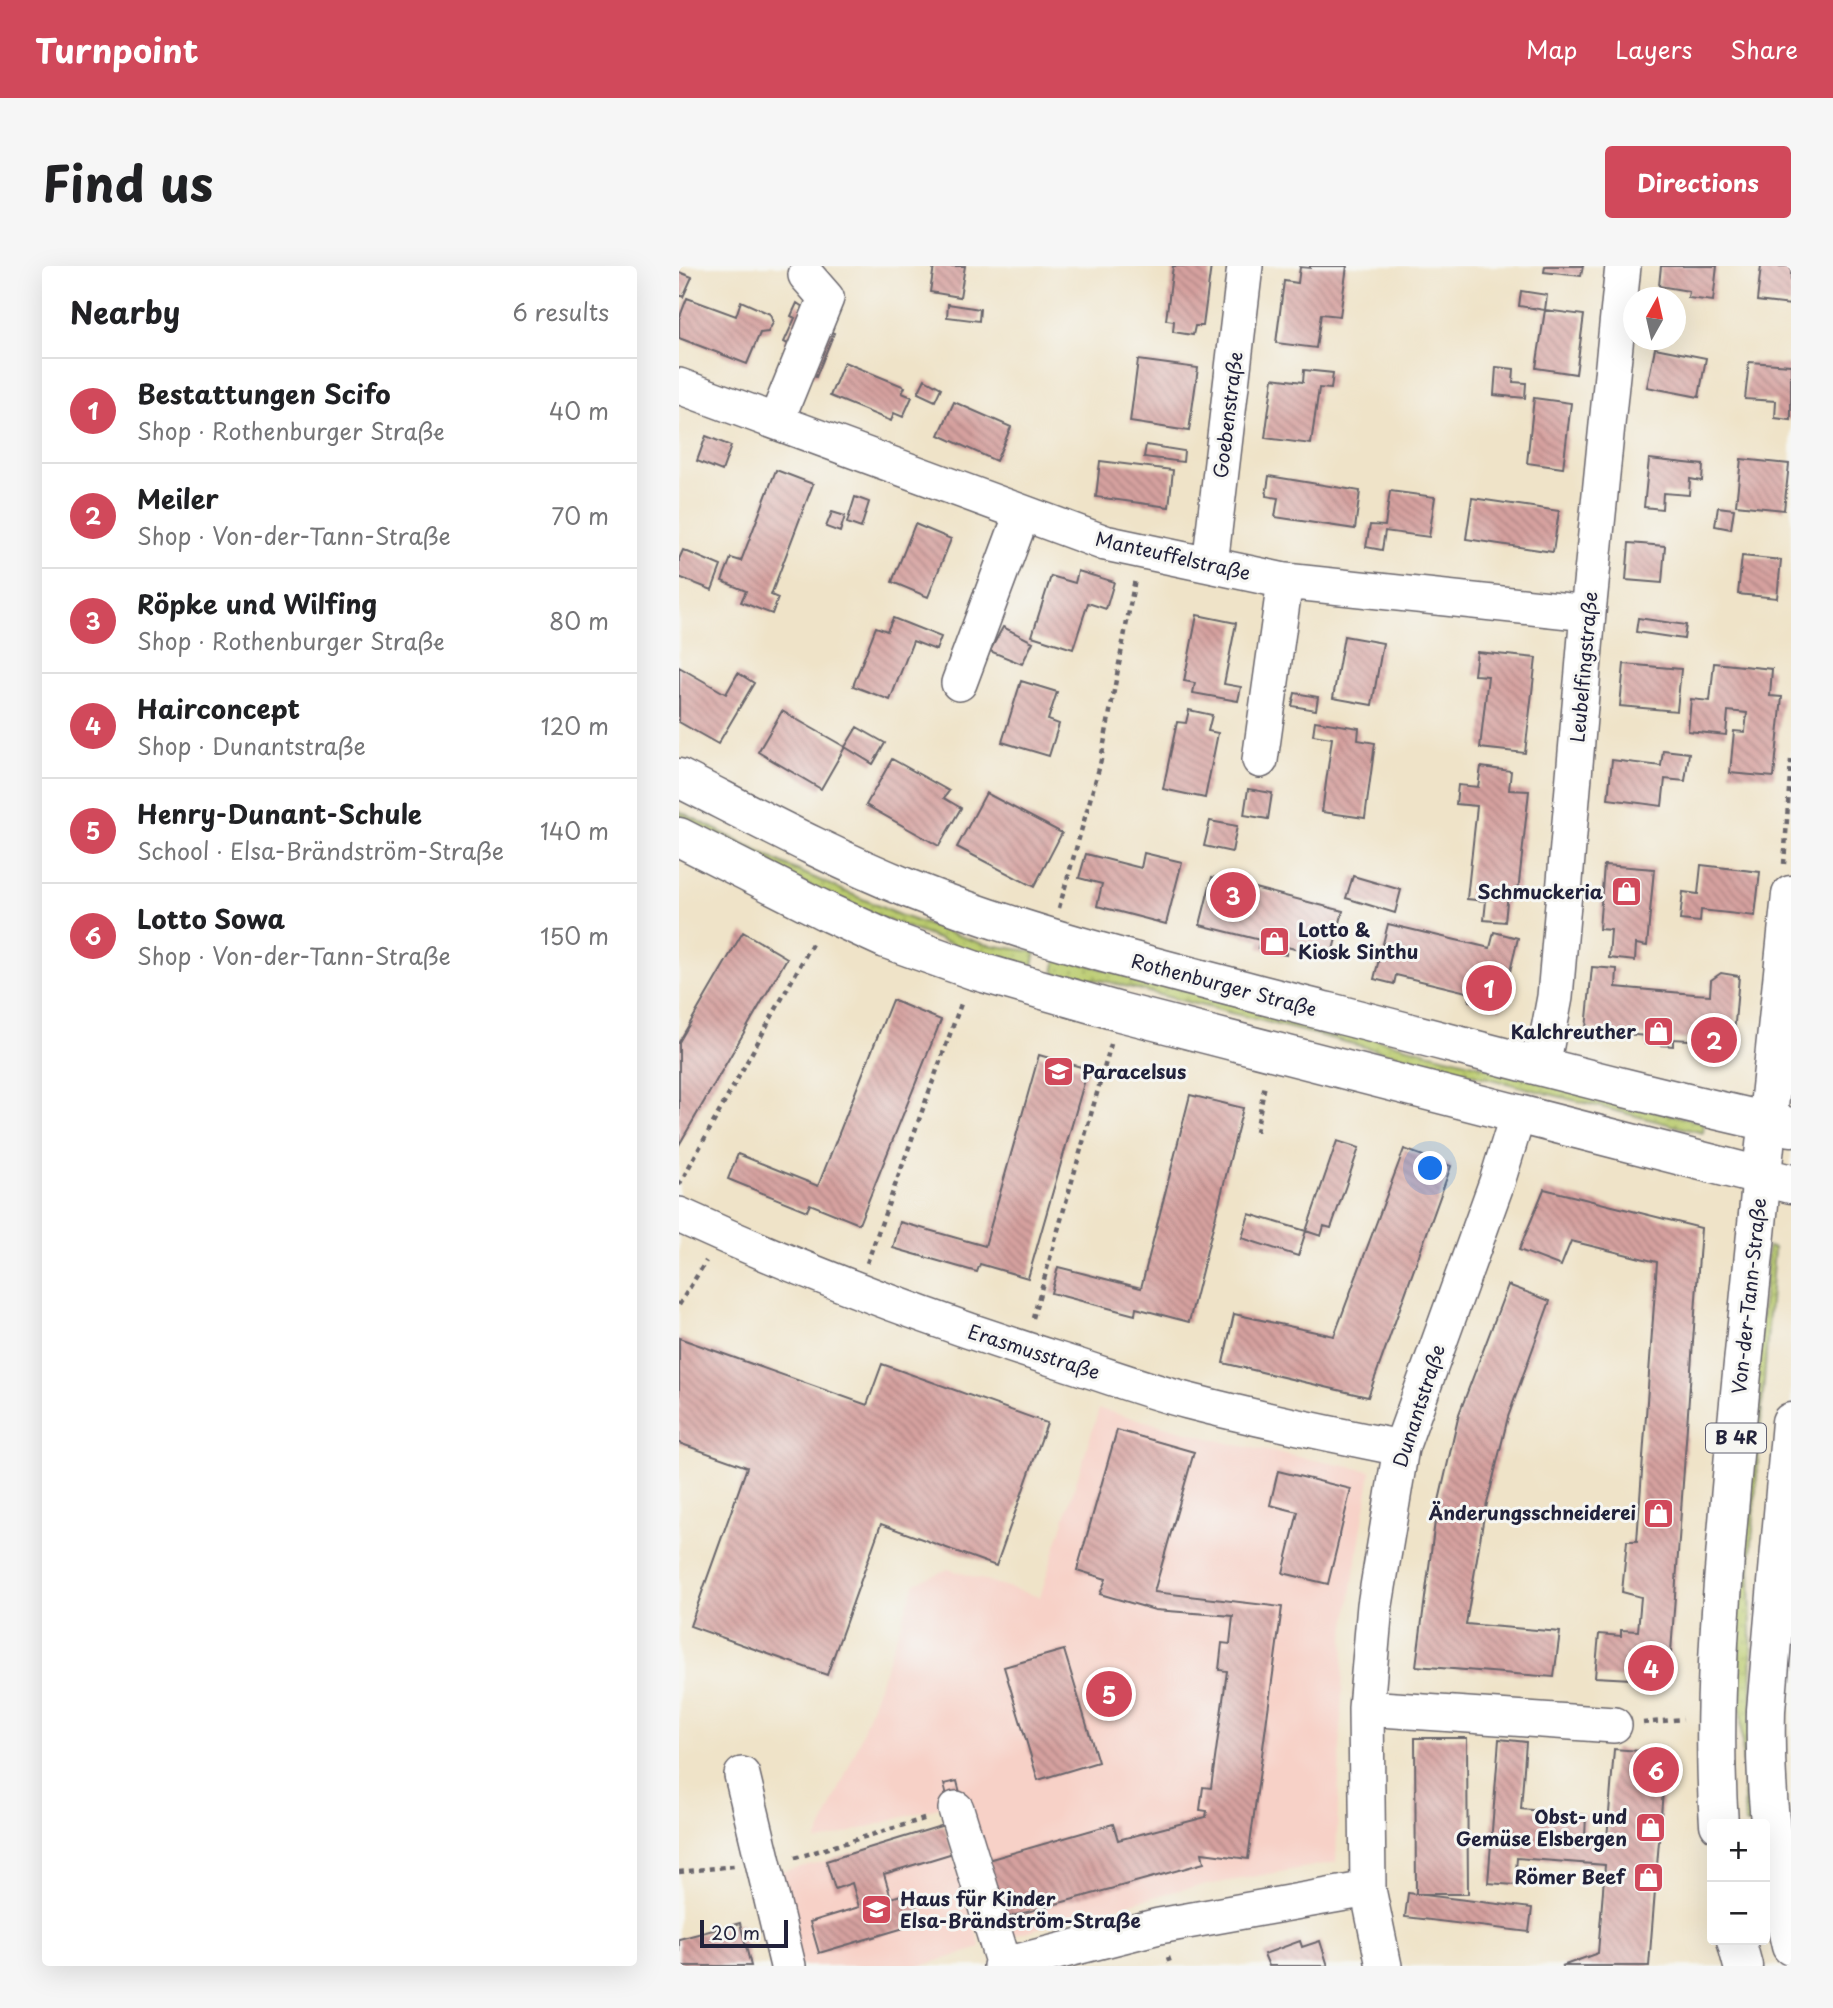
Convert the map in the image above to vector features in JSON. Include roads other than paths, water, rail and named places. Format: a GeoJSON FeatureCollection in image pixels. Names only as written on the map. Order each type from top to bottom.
{"type":"FeatureCollection","features":[{"type":"Feature","properties":{"kind":"main road","name":"Rothenburger Straße"},"geometry":{"type":"LineString","coordinates":[[679,778],[828,854],[950,904],[1052,939],[1542,1067],[1780,1124]]}},
{"type":"Feature","properties":{"kind":"main road"},"geometry":{"type":"LineString","coordinates":[[679,837],[886,939],[973,971],[1120,1012],[1776,1180]]}},
{"type":"Feature","properties":{"kind":"main road","name":"Von-der-Tann-Straße"},"geometry":{"type":"LineString","coordinates":[[1719,1819],[1716,1737],[1725,1555],[1776,1180],[1791,895]]}},
{"type":"Feature","properties":{"kind":"main road","name":"B 4R"},"geometry":{"type":"LineString","coordinates":[[1791,1422],[1768,1674],[1765,1747],[1769,1829],[1781,1906],[1791,1947]]}},
{"type":"Feature","properties":{"kind":"main road"},"geometry":{"type":"LineString","coordinates":[[1737,1945],[1743,1966]]}},
{"type":"Feature","properties":{"kind":"street","name":"Goebenstraße"},"geometry":{"type":"LineString","coordinates":[[1210,565],[1245,266]]}},
{"type":"Feature","properties":{"kind":"street","name":"Leubelfingstraße"},"geometry":{"type":"LineString","coordinates":[[1542,1067],[1555,997],[1588,613],[1623,266]]}},
{"type":"Feature","properties":{"kind":"street"},"geometry":{"type":"LineString","coordinates":[[776,421],[827,298],[806,275]]}},
{"type":"Feature","properties":{"kind":"street","name":"Manteuffelstraße"},"geometry":{"type":"LineString","coordinates":[[679,386],[1105,543],[1285,581],[1588,613]]}},
{"type":"Feature","properties":{"kind":"street"},"geometry":{"type":"LineString","coordinates":[[959,683],[1022,514]]}},
{"type":"Feature","properties":{"kind":"street"},"geometry":{"type":"LineString","coordinates":[[1260,760],[1285,581]]}},
{"type":"Feature","properties":{"kind":"street","name":"Dunantstraße"},"geometry":{"type":"LineString","coordinates":[[1384,1966],[1368,1889],[1366,1708],[1375,1605],[1401,1448],[1497,1182],[1518,1114]]}},
{"type":"Feature","properties":{"kind":"street","name":"Erasmusstraße"},"geometry":{"type":"LineString","coordinates":[[679,1215],[857,1290],[1024,1349],[1185,1400],[1289,1426],[1401,1448]]}},
{"type":"Feature","properties":{"kind":"street"},"geometry":{"type":"LineString","coordinates":[[1366,1708],[1614,1725]]}},
{"type":"Feature","properties":{"kind":"street"},"geometry":{"type":"LineString","coordinates":[[742,1775],[788,1966]]}},
{"type":"Feature","properties":{"kind":"street"},"geometry":{"type":"LineString","coordinates":[[956,1809],[1003,1965],[1159,1926],[1368,1889]]}},
{"type":"Feature","properties":{"kind":"place","name":"Schmuckeria"},"geometry":{"type":"Point","coordinates":[1626,892]}},
{"type":"Feature","properties":{"kind":"place","name":"Röpke und Wilfing"},"geometry":{"type":"Point","coordinates":[1233,895]}},
{"type":"Feature","properties":{"kind":"place","name":"Lotto & Kiosk Sinthu"},"geometry":{"type":"Point","coordinates":[1275,941]}},
{"type":"Feature","properties":{"kind":"place","name":"Bestattungen Scifo"},"geometry":{"type":"Point","coordinates":[1489,988]}},
{"type":"Feature","properties":{"kind":"place","name":"Kalchreuther"},"geometry":{"type":"Point","coordinates":[1659,1032]}},
{"type":"Feature","properties":{"kind":"place","name":"Meiler"},"geometry":{"type":"Point","coordinates":[1714,1040]}},
{"type":"Feature","properties":{"kind":"place","name":"Paracelsus"},"geometry":{"type":"Point","coordinates":[1059,1072]}},
{"type":"Feature","properties":{"kind":"place","name":"Änderungsschneiderei"},"geometry":{"type":"Point","coordinates":[1659,1513]}},
{"type":"Feature","properties":{"kind":"place","name":"Hairconcept"},"geometry":{"type":"Point","coordinates":[1651,1668]}},
{"type":"Feature","properties":{"kind":"place","name":"Henry-Dunant-Schule"},"geometry":{"type":"Point","coordinates":[1109,1694]}},
{"type":"Feature","properties":{"kind":"place","name":"Lotto Sowa"},"geometry":{"type":"Point","coordinates":[1656,1770]}},
{"type":"Feature","properties":{"kind":"place","name":"Obst- und Gemüse Elsbergen"},"geometry":{"type":"Point","coordinates":[1650,1828]}},
{"type":"Feature","properties":{"kind":"place","name":"Römer Beef"},"geometry":{"type":"Point","coordinates":[1648,1877]}},
{"type":"Feature","properties":{"kind":"place","name":"Haus für Kinder Elsa-Brändström-Straße"},"geometry":{"type":"Point","coordinates":[877,1910]}}]}
